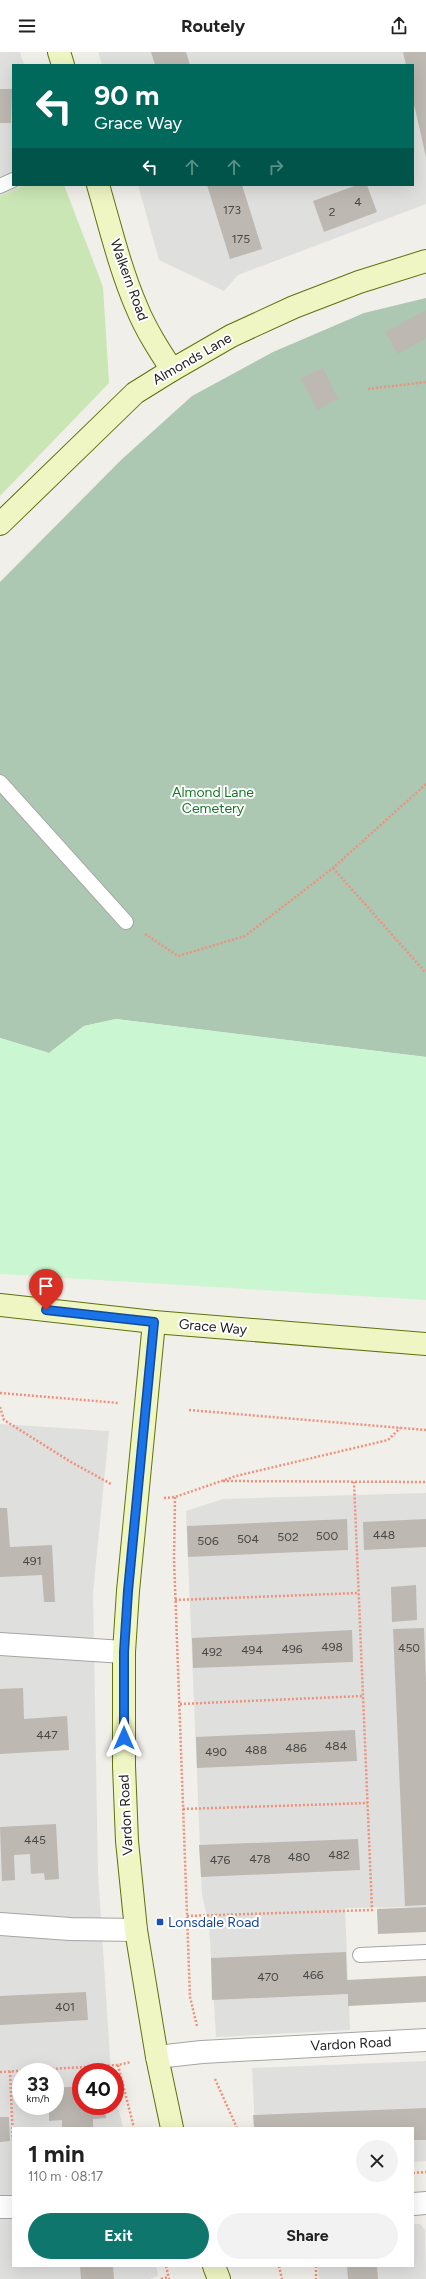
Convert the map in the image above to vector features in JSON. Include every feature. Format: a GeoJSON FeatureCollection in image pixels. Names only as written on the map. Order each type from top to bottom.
{"type":"FeatureCollection","features":[{"type":"Feature","properties":{"kind":"street"},"geometry":{"type":"LineString","coordinates":[[59,52],[63,64]]}},
{"type":"Feature","properties":{"kind":"street","name":"Walkern Road"},"geometry":{"type":"LineString","coordinates":[[98,186],[121,265],[137,308],[155,344],[172,370]]}},
{"type":"Feature","properties":{"kind":"street","name":"Almonds Lane"},"geometry":{"type":"LineString","coordinates":[[0,524],[135,393],[172,370],[230,336],[294,307],[359,282],[426,261]]}},
{"type":"Feature","properties":{"kind":"street","name":"Grace Way"},"geometry":{"type":"LineString","coordinates":[[0,1305],[154,1322],[426,1344]]}},
{"type":"Feature","properties":{"kind":"street","name":"Vardon Road"},"geometry":{"type":"LineString","coordinates":[[154,1322],[128,1591],[124,1652],[124,1766],[127,1840],[136,1930],[157,2057],[172,2125]]}},
{"type":"Feature","properties":{"kind":"street"},"geometry":{"type":"LineString","coordinates":[[0,1644],[124,1652]]}},
{"type":"Feature","properties":{"kind":"street"},"geometry":{"type":"LineString","coordinates":[[0,1924],[70,1929],[136,1930]]}},
{"type":"Feature","properties":{"kind":"street","name":"Vardon Road"},"geometry":{"type":"LineString","coordinates":[[157,2057],[202,2052],[426,2040]]}},
{"type":"Feature","properties":{"kind":"street"},"geometry":{"type":"LineString","coordinates":[[0,2207],[12,2207]]}},
{"type":"Feature","properties":{"kind":"street"},"geometry":{"type":"LineString","coordinates":[[214,2267],[219,2279]]}},
{"type":"Feature","properties":{"kind":"lane"},"geometry":{"type":"LineString","coordinates":[[0,186],[12,180]]}},
{"type":"Feature","properties":{"kind":"lane"},"geometry":{"type":"LineString","coordinates":[[0,782],[126,922]]}},
{"type":"Feature","properties":{"kind":"lane"},"geometry":{"type":"LineString","coordinates":[[360,1955],[426,1952]]}},
{"type":"Feature","properties":{"kind":"path"},"geometry":{"type":"LineString","coordinates":[[368,389],[426,382]]}},
{"type":"Feature","properties":{"kind":"path"},"geometry":{"type":"LineString","coordinates":[[126,922],[178,956],[245,936],[333,868],[426,784]]}},
{"type":"Feature","properties":{"kind":"path"},"geometry":{"type":"LineString","coordinates":[[333,868],[426,973]]}},
{"type":"Feature","properties":{"kind":"path"},"geometry":{"type":"LineString","coordinates":[[0,1393],[121,1404]]}},
{"type":"Feature","properties":{"kind":"path"},"geometry":{"type":"LineString","coordinates":[[0,1407],[4,1420],[71,1462],[138,1499],[175,1497],[219,1481],[388,1440],[400,1428]]}},
{"type":"Feature","properties":{"kind":"path"},"geometry":{"type":"LineString","coordinates":[[189,1410],[426,1430]]}},
{"type":"Feature","properties":{"kind":"path"},"geometry":{"type":"LineString","coordinates":[[219,1481],[426,1482]]}},
{"type":"Feature","properties":{"kind":"path"},"geometry":{"type":"LineString","coordinates":[[187,1916],[372,1910],[354,1482]]}},
{"type":"Feature","properties":{"kind":"path"},"geometry":{"type":"LineString","coordinates":[[175,1497],[176,1600],[190,1997],[202,2052],[237,2127]]}},
{"type":"Feature","properties":{"kind":"path"},"geometry":{"type":"LineString","coordinates":[[176,1600],[359,1593]]}},
{"type":"Feature","properties":{"kind":"path"},"geometry":{"type":"LineString","coordinates":[[180,1704],[363,1696]]}},
{"type":"Feature","properties":{"kind":"path"},"geometry":{"type":"LineString","coordinates":[[183,1809],[368,1803]]}},
{"type":"Feature","properties":{"kind":"path"},"geometry":{"type":"LineString","coordinates":[[124,2064],[157,2057]]}},
{"type":"Feature","properties":{"kind":"path"},"geometry":{"type":"LineString","coordinates":[[0,2072],[72,2068]]}},
{"type":"Feature","properties":{"kind":"path"},"geometry":{"type":"LineString","coordinates":[[10,2072],[12,2127]]}},
{"type":"Feature","properties":{"kind":"path"},"geometry":{"type":"LineString","coordinates":[[124,2089],[134,2127]]}},
{"type":"Feature","properties":{"kind":"path"},"geometry":{"type":"LineString","coordinates":[[414,2173],[426,2172]]}},
{"type":"Feature","properties":{"kind":"path"},"geometry":{"type":"LineString","coordinates":[[161,2279],[168,2278],[166,2267]]}},
{"type":"Feature","properties":{"kind":"path"},"geometry":{"type":"LineString","coordinates":[[279,2267],[282,2279]]}},
{"type":"Feature","properties":{"kind":"path"},"geometry":{"type":"LineString","coordinates":[[316,2267],[316,2279]]}},
{"type":"Feature","properties":{"kind":"shaded area"},"geometry":{"type":"Polygon","coordinates":[[[0,52],[20,52],[24,64],[12,64],[12,186],[22,186],[0,196],[0,52]]]}},
{"type":"Feature","properties":{"kind":"shaded area"},"geometry":{"type":"Polygon","coordinates":[[[98,52],[426,52],[426,204],[238,275],[224,291],[159,260],[138,186],[414,186],[414,64],[102,64],[98,52]]]}},
{"type":"Feature","properties":{"kind":"shaded area"},"geometry":{"type":"Polygon","coordinates":[[[0,1424],[109,1431],[93,1593],[98,1873],[110,2063],[72,2063],[72,2115],[120,2115],[123,2127],[12,2127],[12,2267],[156,2267],[158,2276],[150,2279],[0,2279],[0,1424]]]}},
{"type":"Feature","properties":{"kind":"shaded area"},"geometry":{"type":"Polygon","coordinates":[[[426,1493],[426,1907],[345,1908],[350,2030],[216,2037],[209,1925],[202,1895],[186,1511],[223,1499],[426,1493]]]}},
{"type":"Feature","properties":{"kind":"shaded area"},"geometry":{"type":"Polygon","coordinates":[[[426,2061],[426,2161],[414,2162],[414,2127],[255,2127],[252,2068],[426,2061]]]}},
{"type":"Feature","properties":{"kind":"shaded area"},"geometry":{"type":"Polygon","coordinates":[[[414,2224],[420,2224],[425,2230],[426,2279],[319,2279],[318,2267],[414,2267],[414,2224]]]}},
{"type":"Feature","properties":{"kind":"green space"},"geometry":{"type":"Polygon","coordinates":[[[22,186],[64,186],[103,287],[109,383],[0,496],[0,196],[22,186]]]}},
{"type":"Feature","properties":{"kind":"green space","name":"Almond Lane Cemetery"},"geometry":{"type":"Polygon","coordinates":[[[426,298],[426,1057],[116,1019],[84,1026],[49,1053],[0,1038],[0,582],[121,460],[192,396],[273,352],[364,313],[426,298]]]}},
{"type":"Feature","properties":{"kind":"green space"},"geometry":{"type":"Polygon","coordinates":[[[116,1019],[426,1057],[426,1300],[0,1274],[0,1038],[49,1053],[84,1026],[116,1019]]]}},
{"type":"Feature","properties":{"kind":"building"},"geometry":{"type":"Polygon","coordinates":[[[151,52],[186,52],[190,64],[155,64],[151,52]]]}},
{"type":"Feature","properties":{"kind":"building"},"geometry":{"type":"Polygon","coordinates":[[[403,52],[426,52],[426,157],[414,104],[414,64],[406,64],[403,52]]]}},
{"type":"Feature","properties":{"kind":"building"},"geometry":{"type":"Polygon","coordinates":[[[0,89],[12,89],[11,123],[0,123],[0,89]]]}},
{"type":"Feature","properties":{"kind":"building"},"geometry":{"type":"Polygon","coordinates":[[[207,186],[242,186],[262,249],[230,259],[207,186]]]}},
{"type":"Feature","properties":{"kind":"building"},"geometry":{"type":"Polygon","coordinates":[[[354,186],[367,186],[377,212],[324,232],[313,201],[354,186]]]}},
{"type":"Feature","properties":{"kind":"building"},"geometry":{"type":"Polygon","coordinates":[[[426,310],[426,338],[398,354],[385,332],[426,310]]]}},
{"type":"Feature","properties":{"kind":"building"},"geometry":{"type":"Polygon","coordinates":[[[323,368],[338,399],[317,410],[301,378],[323,368]]]}},
{"type":"Feature","properties":{"kind":"building"},"geometry":{"type":"Polygon","coordinates":[[[0,1508],[7,1508],[10,1547],[52,1545],[55,1602],[44,1602],[42,1575],[0,1577],[0,1508]]]}},
{"type":"Feature","properties":{"kind":"building"},"geometry":{"type":"Polygon","coordinates":[[[347,1519],[348,1550],[188,1557],[187,1526],[347,1519]]]}},
{"type":"Feature","properties":{"kind":"building"},"geometry":{"type":"Polygon","coordinates":[[[426,1519],[426,1547],[364,1550],[363,1522],[426,1519]]]}},
{"type":"Feature","properties":{"kind":"building"},"geometry":{"type":"Polygon","coordinates":[[[416,1585],[417,1620],[392,1622],[391,1587],[416,1585]]]}},
{"type":"Feature","properties":{"kind":"building"},"geometry":{"type":"Polygon","coordinates":[[[424,1628],[426,1683],[426,1905],[405,1906],[393,1629],[424,1628]]]}},
{"type":"Feature","properties":{"kind":"building"},"geometry":{"type":"Polygon","coordinates":[[[352,1630],[353,1662],[193,1668],[192,1638],[352,1630]]]}},
{"type":"Feature","properties":{"kind":"building"},"geometry":{"type":"Polygon","coordinates":[[[23,1688],[24,1719],[67,1716],[69,1750],[0,1754],[0,1689],[23,1688]]]}},
{"type":"Feature","properties":{"kind":"building"},"geometry":{"type":"Polygon","coordinates":[[[355,1730],[357,1761],[197,1768],[196,1737],[355,1730]]]}},
{"type":"Feature","properties":{"kind":"building"},"geometry":{"type":"Polygon","coordinates":[[[56,1824],[59,1879],[45,1880],[44,1873],[31,1874],[30,1854],[14,1855],[15,1880],[2,1881],[0,1827],[56,1824]]]}},
{"type":"Feature","properties":{"kind":"building"},"geometry":{"type":"Polygon","coordinates":[[[358,1839],[360,1870],[201,1877],[199,1845],[358,1839]]]}},
{"type":"Feature","properties":{"kind":"building"},"geometry":{"type":"Polygon","coordinates":[[[426,1907],[426,1932],[378,1934],[377,1909],[426,1907]]]}},
{"type":"Feature","properties":{"kind":"building"},"geometry":{"type":"Polygon","coordinates":[[[346,1952],[347,1980],[426,1976],[426,2002],[348,2006],[348,1994],[212,2000],[211,1958],[346,1952]]]}},
{"type":"Feature","properties":{"kind":"building"},"geometry":{"type":"Polygon","coordinates":[[[86,1992],[88,2020],[0,2025],[0,1996],[86,1992]]]}},
{"type":"Feature","properties":{"kind":"building"},"geometry":{"type":"Polygon","coordinates":[[[64,2087],[72,2087],[72,2115],[106,2115],[106,2118],[93,2119],[93,2127],[62,2127],[62,2120],[49,2121],[49,2115],[64,2115],[64,2087]]]}},
{"type":"Feature","properties":{"kind":"building"},"geometry":{"type":"Polygon","coordinates":[[[426,2108],[426,2140],[414,2140],[414,2127],[254,2127],[253,2115],[426,2108]]]}},
{"type":"Feature","properties":{"kind":"building"},"geometry":{"type":"Polygon","coordinates":[[[0,2117],[9,2117],[10,2141],[0,2142],[0,2117]]]}},
{"type":"Feature","properties":{"kind":"building"},"geometry":{"type":"Polygon","coordinates":[[[80,2267],[113,2267],[114,2279],[81,2279],[80,2267]]]}},
{"type":"Feature","properties":{"kind":"building"},"geometry":{"type":"Polygon","coordinates":[[[347,2267],[377,2267],[378,2279],[348,2279],[347,2267]]]}},
{"type":"Feature","properties":{"kind":"place","name":"Lonsdale Road"},"geometry":{"type":"Point","coordinates":[160,1922]}},
{"type":"Feature","properties":{"kind":"route"},"geometry":{"type":"LineString","coordinates":[[46,1310],[154,1322],[128,1591],[124,1652],[124,1738]]}}]}
